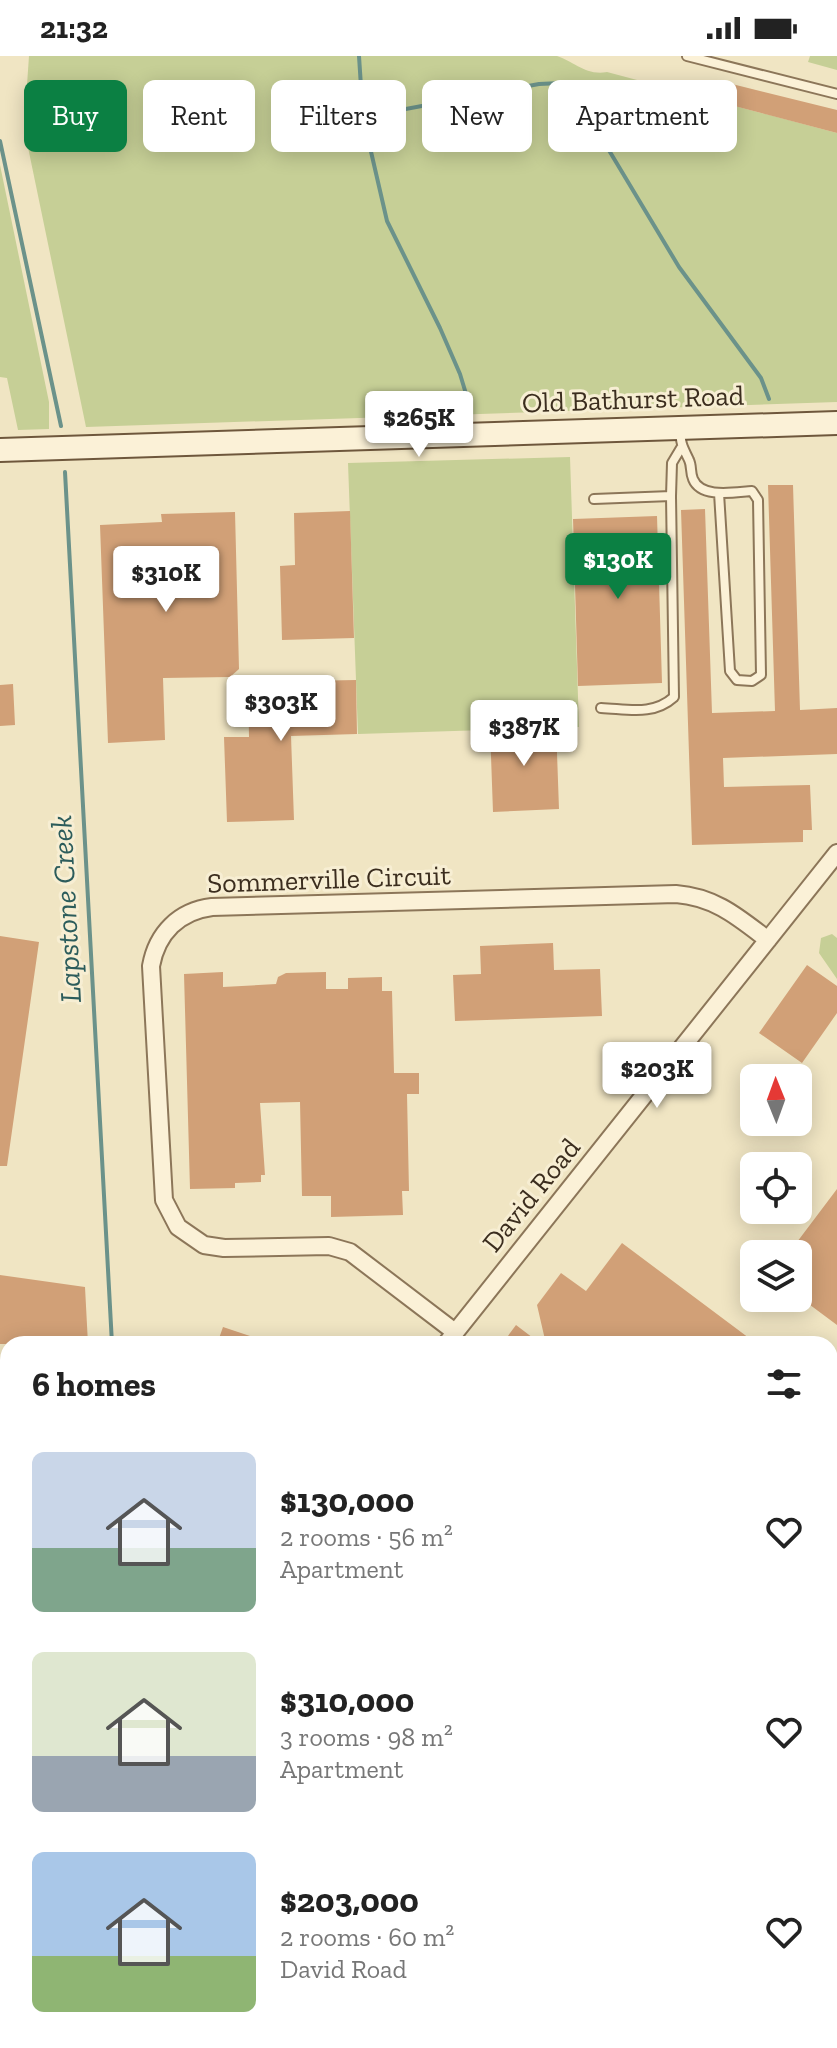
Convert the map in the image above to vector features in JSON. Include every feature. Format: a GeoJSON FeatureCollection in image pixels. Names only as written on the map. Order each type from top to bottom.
{"type":"FeatureCollection","features":[{"type":"Feature","properties":{"kind":"main road","name":"Old Bathurst Road"},"geometry":{"type":"LineString","coordinates":[[0,450],[680,438],[837,423]]}},
{"type":"Feature","properties":{"kind":"street","name":"David Road"},"geometry":{"type":"LineString","coordinates":[[452,1336],[837,853]]}},
{"type":"Feature","properties":{"kind":"street","name":"Sommerville Circuit"},"geometry":{"type":"LineString","coordinates":[[448,1336],[350,1252],[329,1246],[214,1247],[195,1241],[174,1221],[164,1200],[151,966],[153,952],[165,931],[190,912],[212,907],[676,894],[704,898],[729,909],[768,940]]}},
{"type":"Feature","properties":{"kind":"lane"},"geometry":{"type":"LineString","coordinates":[[687,56],[837,94]]}},
{"type":"Feature","properties":{"kind":"lane"},"geometry":{"type":"LineString","coordinates":[[680,438],[697,485],[719,493],[752,491],[758,500],[761,675],[752,681],[737,680],[730,671],[719,493]]}},
{"type":"Feature","properties":{"kind":"lane"},"geometry":{"type":"LineString","coordinates":[[601,708],[663,708],[674,697],[671,496],[672,463],[680,438]]}},
{"type":"Feature","properties":{"kind":"lane"},"geometry":{"type":"LineString","coordinates":[[594,499],[671,496]]}},
{"type":"Feature","properties":{"kind":"green space"},"geometry":{"type":"Polygon","coordinates":[[[29,56],[557,56],[593,72],[607,72],[637,80],[548,80],[548,152],[737,152],[737,106],[837,133],[837,402],[86,427],[29,152],[127,152],[127,80],[27,80],[29,56]]]}},
{"type":"Feature","properties":{"kind":"green space"},"geometry":{"type":"Polygon","coordinates":[[[810,56],[837,56],[837,70],[808,62],[810,56]]]}},
{"type":"Feature","properties":{"kind":"green space"},"geometry":{"type":"Polygon","coordinates":[[[0,165],[49,402],[49,429],[18,430],[7,378],[0,377],[0,165]]]}},
{"type":"Feature","properties":{"kind":"green space"},"geometry":{"type":"Polygon","coordinates":[[[570,457],[579,727],[358,734],[348,463],[570,457]]]}},
{"type":"Feature","properties":{"kind":"green space"},"geometry":{"type":"Polygon","coordinates":[[[832,934],[837,938],[837,979],[819,953],[821,938],[832,934]]]}},
{"type":"Feature","properties":{"kind":"building"},"geometry":{"type":"Polygon","coordinates":[[[737,85],[837,110],[837,133],[737,107],[737,85]]]}},
{"type":"Feature","properties":{"kind":"building"},"geometry":{"type":"Polygon","coordinates":[[[768,485],[793,485],[800,710],[837,708],[837,754],[723,758],[724,787],[810,785],[812,830],[803,830],[803,842],[692,845],[681,510],[705,509],[712,713],[775,711],[768,485]]]}},
{"type":"Feature","properties":{"kind":"building"},"geometry":{"type":"Polygon","coordinates":[[[350,511],[354,638],[282,640],[280,566],[295,565],[294,513],[350,511]]]}},
{"type":"Feature","properties":{"kind":"building"},"geometry":{"type":"Polygon","coordinates":[[[235,512],[239,669],[230,677],[163,678],[165,740],[108,743],[100,525],[162,522],[161,514],[235,512]]]}},
{"type":"Feature","properties":{"kind":"building"},"geometry":{"type":"Polygon","coordinates":[[[657,516],[662,683],[578,686],[573,519],[657,516]]]}},
{"type":"Feature","properties":{"kind":"building"},"geometry":{"type":"Polygon","coordinates":[[[356,680],[357,734],[291,736],[294,820],[227,822],[224,737],[249,737],[248,682],[356,680]]]}},
{"type":"Feature","properties":{"kind":"building"},"geometry":{"type":"Polygon","coordinates":[[[13,684],[15,725],[0,726],[0,685],[13,684]]]}},
{"type":"Feature","properties":{"kind":"building"},"geometry":{"type":"Polygon","coordinates":[[[556,725],[559,809],[493,812],[490,728],[556,725]]]}},
{"type":"Feature","properties":{"kind":"building"},"geometry":{"type":"Polygon","coordinates":[[[0,936],[39,942],[7,1166],[0,1166],[0,936]]]}},
{"type":"Feature","properties":{"kind":"building"},"geometry":{"type":"Polygon","coordinates":[[[553,943],[554,970],[600,969],[602,1016],[455,1021],[453,975],[481,974],[480,946],[553,943]]]}},
{"type":"Feature","properties":{"kind":"building"},"geometry":{"type":"Polygon","coordinates":[[[807,965],[837,986],[837,1013],[802,1063],[759,1033],[807,965]]]}},
{"type":"Feature","properties":{"kind":"building"},"geometry":{"type":"Polygon","coordinates":[[[223,972],[223,987],[276,984],[278,977],[286,973],[326,972],[326,989],[348,989],[348,978],[382,977],[382,991],[392,991],[394,1073],[419,1073],[419,1094],[407,1094],[409,1191],[402,1191],[403,1215],[331,1217],[331,1196],[302,1196],[300,1102],[260,1103],[265,1175],[261,1175],[261,1182],[235,1183],[235,1188],[190,1189],[184,974],[223,972]]]}},
{"type":"Feature","properties":{"kind":"building"},"geometry":{"type":"Polygon","coordinates":[[[837,1189],[837,1325],[812,1306],[812,1240],[799,1240],[837,1189]]]}},
{"type":"Feature","properties":{"kind":"building"},"geometry":{"type":"Polygon","coordinates":[[[622,1243],[746,1336],[544,1336],[537,1305],[561,1273],[586,1291],[622,1243]]]}},
{"type":"Feature","properties":{"kind":"building"},"geometry":{"type":"Polygon","coordinates":[[[0,1275],[85,1287],[88,1336],[0,1336],[0,1275]]]}},
{"type":"Feature","properties":{"kind":"building"},"geometry":{"type":"Polygon","coordinates":[[[516,1325],[530,1336],[508,1336],[516,1325]]]}},
{"type":"Feature","properties":{"kind":"building"},"geometry":{"type":"Polygon","coordinates":[[[223,1327],[250,1336],[220,1336],[223,1327]]]}},
{"type":"Feature","properties":{"kind":"waterway"},"geometry":{"type":"LineString","coordinates":[[359,56],[363,117],[387,221],[440,328],[470,407]]}},
{"type":"Feature","properties":{"kind":"waterway"},"geometry":{"type":"LineString","coordinates":[[406,109],[539,84],[561,83],[574,92],[679,267],[761,378],[769,399]]}},
{"type":"Feature","properties":{"kind":"waterway","name":"Lapstone Creek"},"geometry":{"type":"LineString","coordinates":[[0,141],[61,426]]}},
{"type":"Feature","properties":{"kind":"waterway","name":"Lapstone Creek"},"geometry":{"type":"LineString","coordinates":[[65,472],[112,1336]]}}]}
